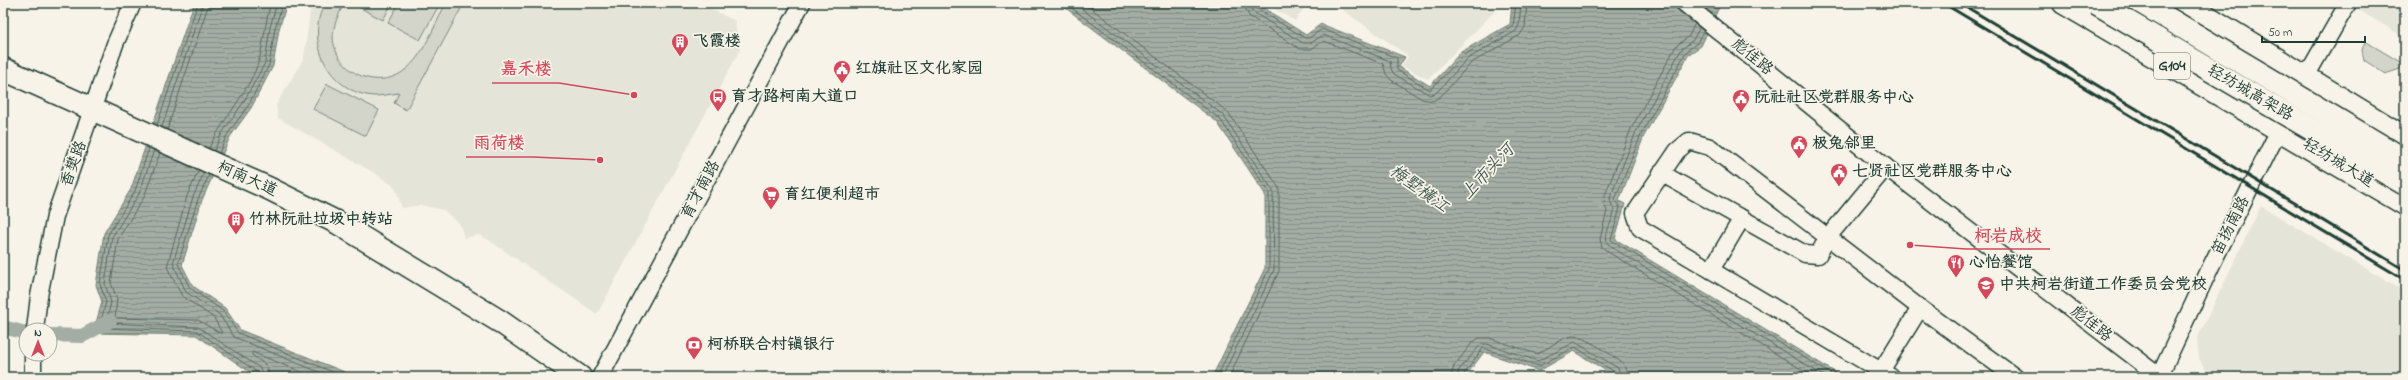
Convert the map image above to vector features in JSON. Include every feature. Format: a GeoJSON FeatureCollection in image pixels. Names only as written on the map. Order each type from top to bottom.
{"type":"FeatureCollection","features":[{"type":"Feature","properties":{"kind":"main road","name":"轻纺城大道"},"geometry":{"type":"LineString","coordinates":[[2064,3],[2280,128],[2405,204]]}},
{"type":"Feature","properties":{"kind":"main road","name":"轻纺城高架路"},"geometry":{"type":"LineString","coordinates":[[2096,3],[2405,184]]}},
{"type":"Feature","properties":{"kind":"main road","name":"轻纺城高架路"},"geometry":{"type":"LineString","coordinates":[[2142,3],[2405,160]]}},
{"type":"Feature","properties":{"kind":"main road"},"geometry":{"type":"LineString","coordinates":[[2185,3],[2405,138]]}},
{"type":"Feature","properties":{"kind":"main road","name":"柯南大道"},"geometry":{"type":"LineString","coordinates":[[3,69],[270,189],[338,223],[501,322],[580,377]]}},
{"type":"Feature","properties":{"kind":"street","name":"香樊路"},"geometry":{"type":"LineString","coordinates":[[36,322],[38,296],[55,216],[115,44],[133,3]]}},
{"type":"Feature","properties":{"kind":"street","name":"育才南路"},"geometry":{"type":"LineString","coordinates":[[600,377],[802,3]]}},
{"type":"Feature","properties":{"kind":"street","name":"彪佳路"},"geometry":{"type":"LineString","coordinates":[[1684,3],[1718,29],[1886,167],[2159,377]]}},
{"type":"Feature","properties":{"kind":"street","name":"笛扬南路"},"geometry":{"type":"LineString","coordinates":[[2159,377],[2213,262],[2304,77],[2348,3]]}},
{"type":"Feature","properties":{"kind":"street"},"geometry":{"type":"LineString","coordinates":[[1920,308],[1886,374],[1640,228],[1635,213],[1676,151],[1689,141],[1710,147],[1920,308],[1998,372],[2015,377]]}},
{"type":"Feature","properties":{"kind":"street"},"geometry":{"type":"LineString","coordinates":[[1661,174],[1805,254],[1818,255],[1828,237],[1886,167]]}},
{"type":"Feature","properties":{"kind":"street"},"geometry":{"type":"LineString","coordinates":[[1710,270],[1742,218]]}},
{"type":"Feature","properties":{"kind":"street"},"geometry":{"type":"LineString","coordinates":[[33,362],[33,377]]}},
{"type":"Feature","properties":{"kind":"shaded area"},"geometry":{"type":"Polygon","coordinates":[[[311,3],[699,3],[735,21],[740,50],[597,314],[487,239],[479,235],[464,238],[460,224],[443,210],[420,205],[402,208],[395,187],[376,174],[278,118],[276,105],[304,58],[311,3]]]}},
{"type":"Feature","properties":{"kind":"shaded area"},"geometry":{"type":"Polygon","coordinates":[[[325,3],[344,3],[338,15],[333,33],[336,50],[341,60],[350,69],[360,75],[371,79],[383,79],[394,76],[405,70],[418,57],[446,3],[464,3],[406,110],[394,103],[399,93],[374,96],[358,93],[344,86],[333,75],[325,63],[319,48],[317,33],[319,18],[325,3]]]}},
{"type":"Feature","properties":{"kind":"shaded area"},"geometry":{"type":"Polygon","coordinates":[[[351,3],[392,3],[383,20],[351,3]]]}},
{"type":"Feature","properties":{"kind":"shaded area"},"geometry":{"type":"Polygon","coordinates":[[[399,3],[440,3],[420,40],[388,23],[399,3]]]}},
{"type":"Feature","properties":{"kind":"shaded area"},"geometry":{"type":"Polygon","coordinates":[[[1265,3],[1308,3],[1295,21],[1265,3]]]}},
{"type":"Feature","properties":{"kind":"shaded area"},"geometry":{"type":"Polygon","coordinates":[[[1333,3],[1503,3],[1428,79],[1402,66],[1408,56],[1333,3]]]}},
{"type":"Feature","properties":{"kind":"shaded area"},"geometry":{"type":"Polygon","coordinates":[[[2364,3],[2405,3],[2405,38],[2359,10],[2364,3]]]}},
{"type":"Feature","properties":{"kind":"shaded area"},"geometry":{"type":"Polygon","coordinates":[[[2365,41],[2405,65],[2400,69],[2385,74],[2364,60],[2362,50],[2365,41]]]}},
{"type":"Feature","properties":{"kind":"shaded area"},"geometry":{"type":"Polygon","coordinates":[[[327,84],[379,110],[366,136],[313,109],[327,84]]]}},
{"type":"Feature","properties":{"kind":"shaded area"},"geometry":{"type":"Polygon","coordinates":[[[2261,206],[2405,292],[2405,377],[2214,377],[2208,374],[2199,359],[2197,339],[2261,206]]]}},
{"type":"Feature","properties":{"kind":"water"},"geometry":{"type":"Polygon","coordinates":[[[194,3],[287,3],[279,29],[273,66],[251,108],[230,137],[202,200],[182,265],[193,286],[225,308],[240,330],[357,377],[257,377],[196,335],[93,333],[102,302],[96,285],[104,233],[131,189],[194,3]]]}},
{"type":"Feature","properties":{"kind":"water"},"geometry":{"type":"Polygon","coordinates":[[[1059,3],[1256,3],[1306,35],[1321,24],[1405,57],[1399,67],[1430,86],[1461,52],[1510,24],[1512,3],[1721,3],[1701,46],[1689,54],[1644,136],[1619,201],[1625,204],[1615,239],[1843,377],[1616,377],[1574,351],[1539,371],[1484,352],[1465,377],[1212,377],[1265,268],[1265,194],[1217,122],[1059,3]]]}},
{"type":"Feature","properties":{"kind":"waterway"},"geometry":{"type":"LineString","coordinates":[[58,335],[82,336],[110,321]]}},
{"type":"Feature","properties":{"kind":"waterway"},"geometry":{"type":"LineString","coordinates":[[3,327],[18,331]]}},
{"type":"Feature","properties":{"kind":"railway"},"geometry":{"type":"LineString","coordinates":[[1943,3],[2405,280]]}},
{"type":"Feature","properties":{"kind":"railway"},"geometry":{"type":"LineString","coordinates":[[1960,3],[2405,270]]}},
{"type":"Feature","properties":{"kind":"place","name":"飞霞楼"},"geometry":{"type":"Point","coordinates":[680,57]}},
{"type":"Feature","properties":{"kind":"place","name":"红旗社区文化家园"},"geometry":{"type":"Point","coordinates":[842,84]}},
{"type":"Feature","properties":{"kind":"place","name":"嘉禾楼"},"geometry":{"type":"Point","coordinates":[634,95]}},
{"type":"Feature","properties":{"kind":"place","name":"育才路柯南大道口"},"geometry":{"type":"Point","coordinates":[718,112]}},
{"type":"Feature","properties":{"kind":"place","name":"阮社社区党群服务中心"},"geometry":{"type":"Point","coordinates":[1741,113]}},
{"type":"Feature","properties":{"kind":"place","name":"极兔邻里"},"geometry":{"type":"Point","coordinates":[1799,159]}},
{"type":"Feature","properties":{"kind":"place","name":"雨荷楼"},"geometry":{"type":"Point","coordinates":[600,160]}},
{"type":"Feature","properties":{"kind":"place","name":"七贤社区党群服务中心"},"geometry":{"type":"Point","coordinates":[1839,187]}},
{"type":"Feature","properties":{"kind":"place","name":"育红便利超市"},"geometry":{"type":"Point","coordinates":[771,210]}},
{"type":"Feature","properties":{"kind":"place","name":"竹林阮社垃圾中转站"},"geometry":{"type":"Point","coordinates":[236,235]}},
{"type":"Feature","properties":{"kind":"place","name":"柯岩成校"},"geometry":{"type":"Point","coordinates":[1910,245]}},
{"type":"Feature","properties":{"kind":"place","name":"心怡餐馆"},"geometry":{"type":"Point","coordinates":[1956,278]}},
{"type":"Feature","properties":{"kind":"place","name":"中共柯岩街道工作委员会党校"},"geometry":{"type":"Point","coordinates":[1986,300]}},
{"type":"Feature","properties":{"kind":"place","name":"柯桥联合村镇银行"},"geometry":{"type":"Point","coordinates":[694,360]}},
{"type":"Feature","properties":{"kind":"water label","name":"上市头河"},"geometry":{"type":"Point","coordinates":[1488,172]}},
{"type":"Feature","properties":{"kind":"water label","name":"梅墅横江"},"geometry":{"type":"Point","coordinates":[1419,189]}}]}
